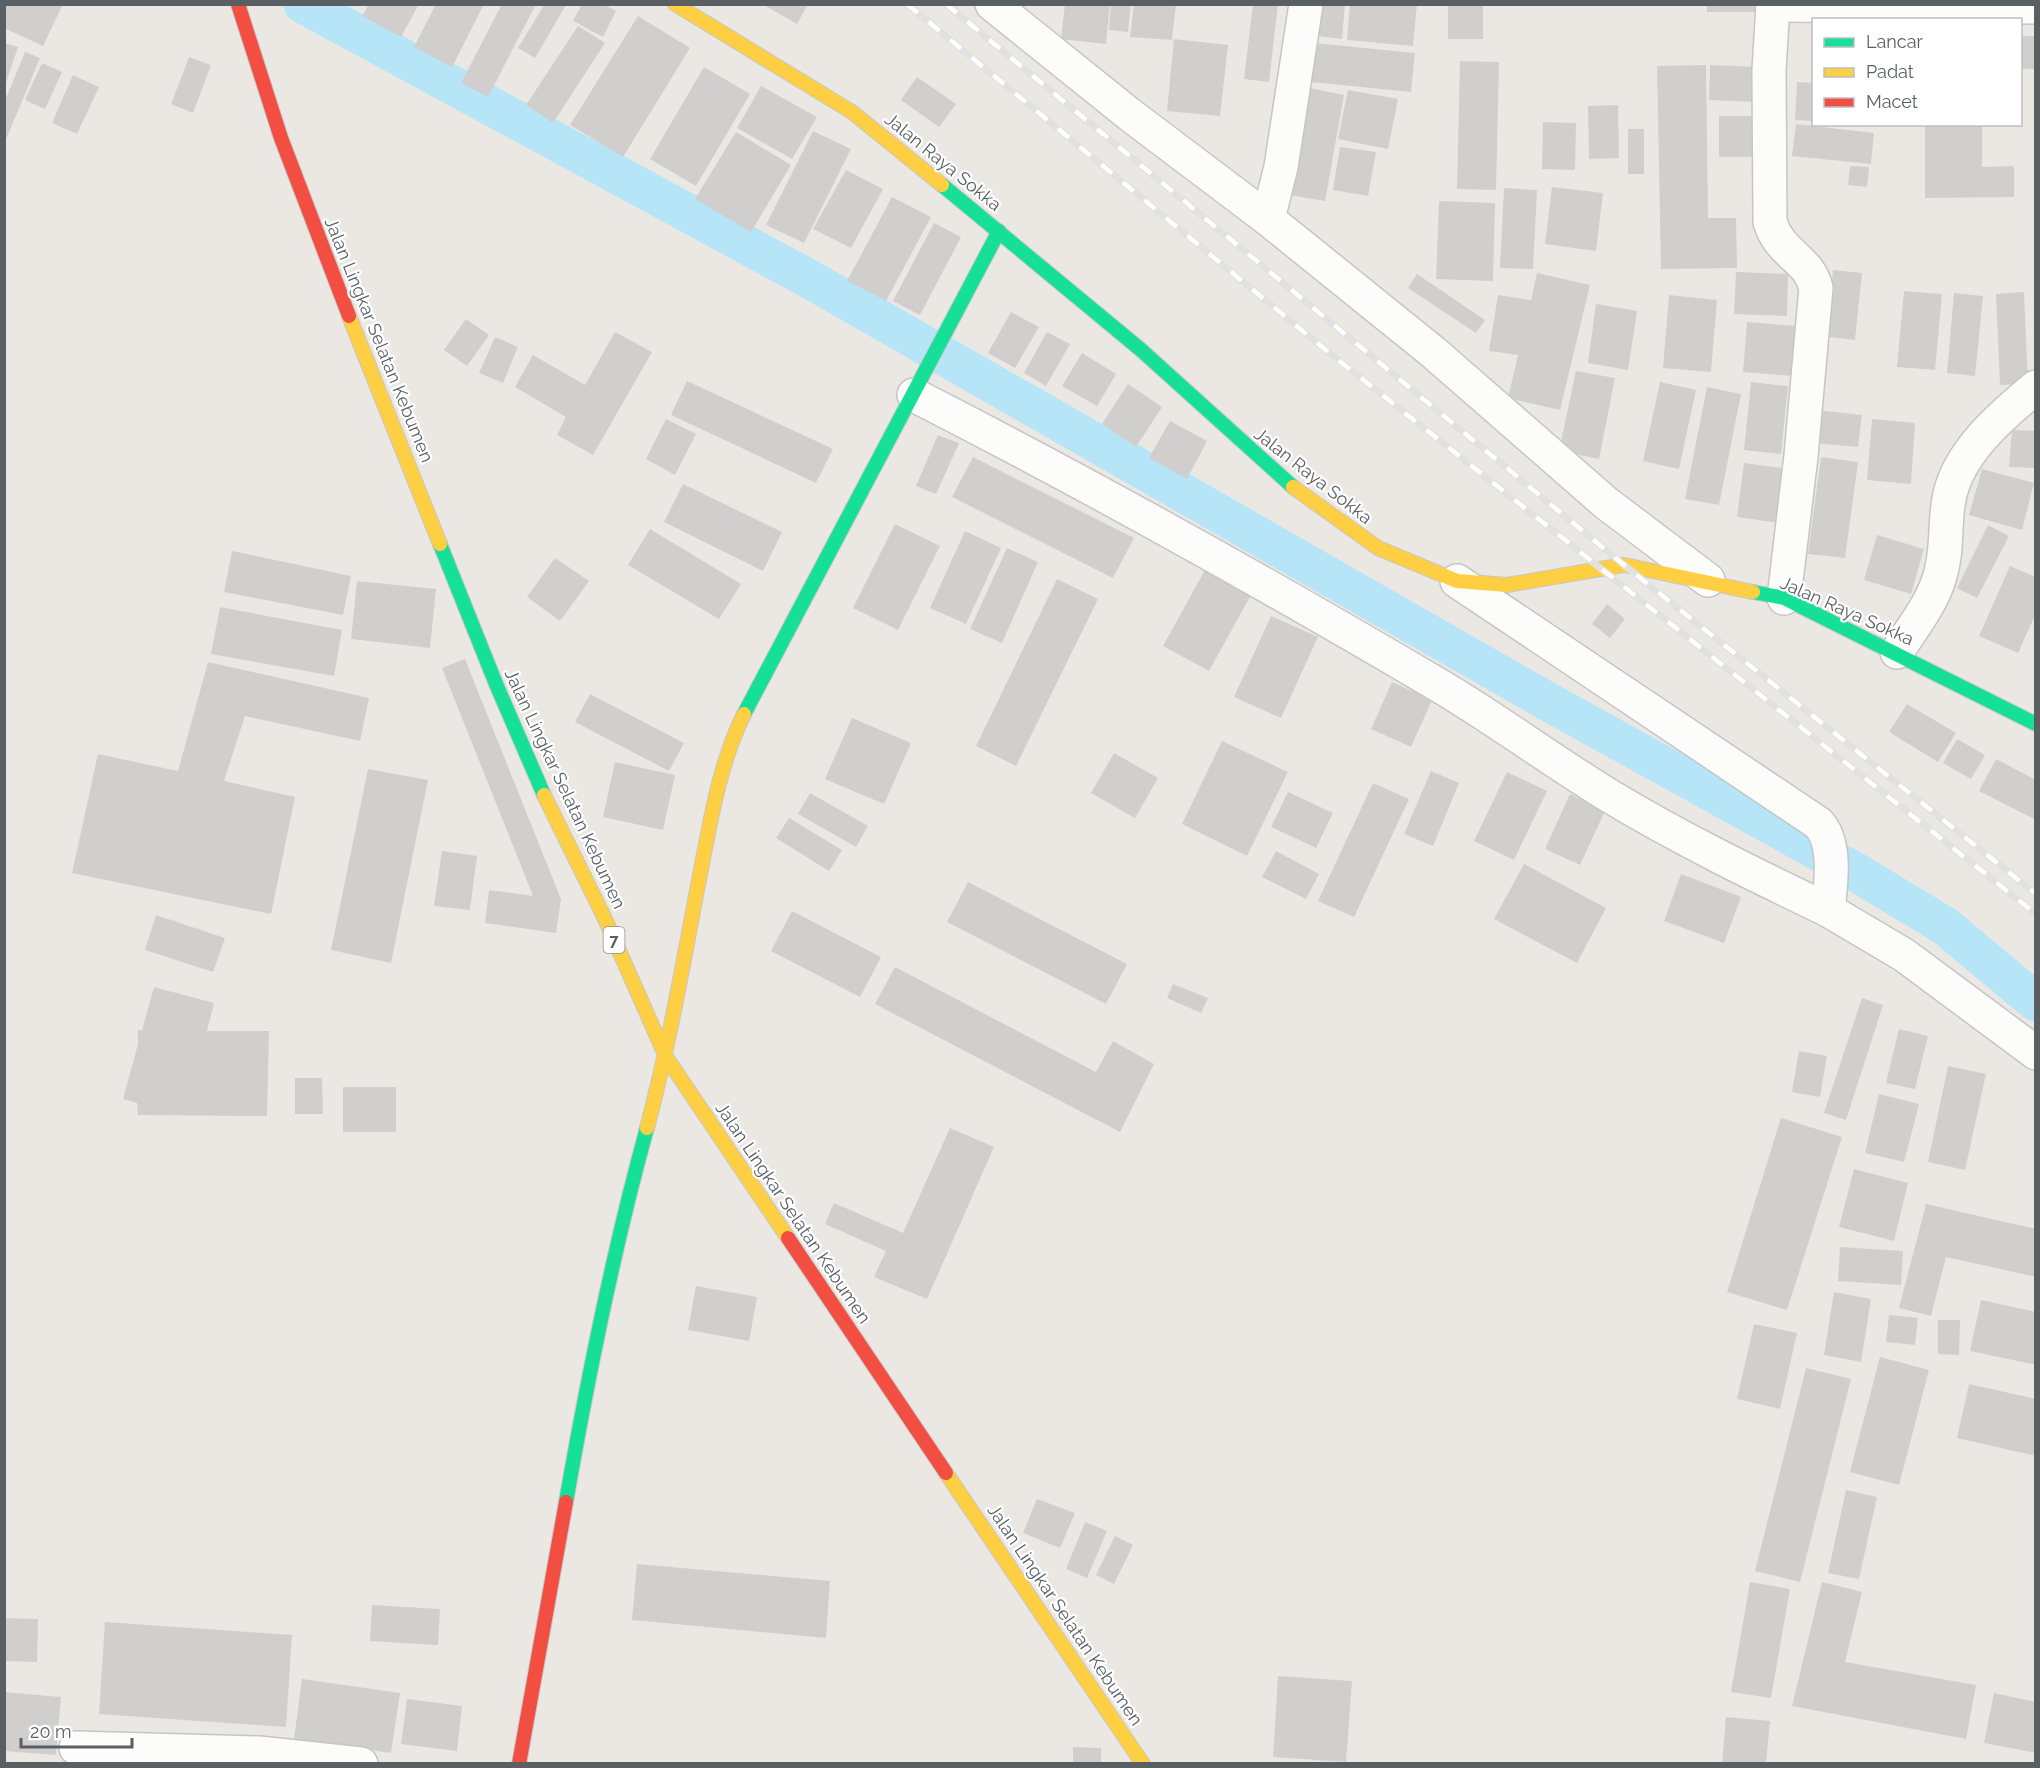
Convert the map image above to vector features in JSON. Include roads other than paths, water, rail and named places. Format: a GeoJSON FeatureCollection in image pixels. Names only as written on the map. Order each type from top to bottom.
{"type":"FeatureCollection","features":[{"type":"Feature","properties":{"kind":"main road","name":"Jalan Lingkar Selatan Kebumen"},"geometry":{"type":"LineString","coordinates":[[238,4],[281,138],[315,230],[496,684],[551,810],[606,921],[666,1057],[1143,1764]]}},
{"type":"Feature","properties":{"kind":"main road","name":"Jalan Raya Sokka"},"geometry":{"type":"LineString","coordinates":[[675,4],[852,112],[1140,349],[1274,472],[1328,514],[1378,548],[1457,581],[1508,585],[1624,564],[1708,580],[1784,598],[1897,652],[2036,724]]}},
{"type":"Feature","properties":{"kind":"main road"},"geometry":{"type":"LineString","coordinates":[[519,1764],[589,1374],[628,1197],[666,1057],[714,797],[733,736],[763,673],[914,395],[999,231]]}},
{"type":"Feature","properties":{"kind":"street"},"geometry":{"type":"LineString","coordinates":[[992,4],[1129,114],[1268,219],[1433,352],[1606,503],[1708,580]]}},
{"type":"Feature","properties":{"kind":"street"},"geometry":{"type":"LineString","coordinates":[[1268,219],[1281,167],[1306,4]]}},
{"type":"Feature","properties":{"kind":"street"},"geometry":{"type":"LineString","coordinates":[[1784,598],[1801,456],[1816,288],[1814,276],[1775,237],[1770,222],[1769,81],[1773,5],[2017,6]]}},
{"type":"Feature","properties":{"kind":"street"},"geometry":{"type":"LineString","coordinates":[[1897,652],[1929,603],[1940,579],[1947,552],[1949,499],[1954,480],[1977,444],[2036,387]]}},
{"type":"Feature","properties":{"kind":"street"},"geometry":{"type":"LineString","coordinates":[[914,395],[1070,475],[1207,550],[1443,687],[1610,796],[1703,849],[1829,899],[2036,1053]]}},
{"type":"Feature","properties":{"kind":"street"},"geometry":{"type":"LineString","coordinates":[[1457,581],[1818,823],[1824,830],[1828,841],[1829,899]]}},
{"type":"Feature","properties":{"kind":"street"},"geometry":{"type":"LineString","coordinates":[[76,1748],[259,1753],[361,1764]]}},
{"type":"Feature","properties":{"kind":"waterway"},"geometry":{"type":"LineString","coordinates":[[303,4],[811,280],[1545,700],[1854,871],[1945,926],[2036,1002]]}},
{"type":"Feature","properties":{"kind":"railway"},"geometry":{"type":"LineString","coordinates":[[907,4],[1327,351],[2036,914]]}},
{"type":"Feature","properties":{"kind":"railway"},"geometry":{"type":"LineString","coordinates":[[946,4],[1624,565],[2036,894]]}}]}
